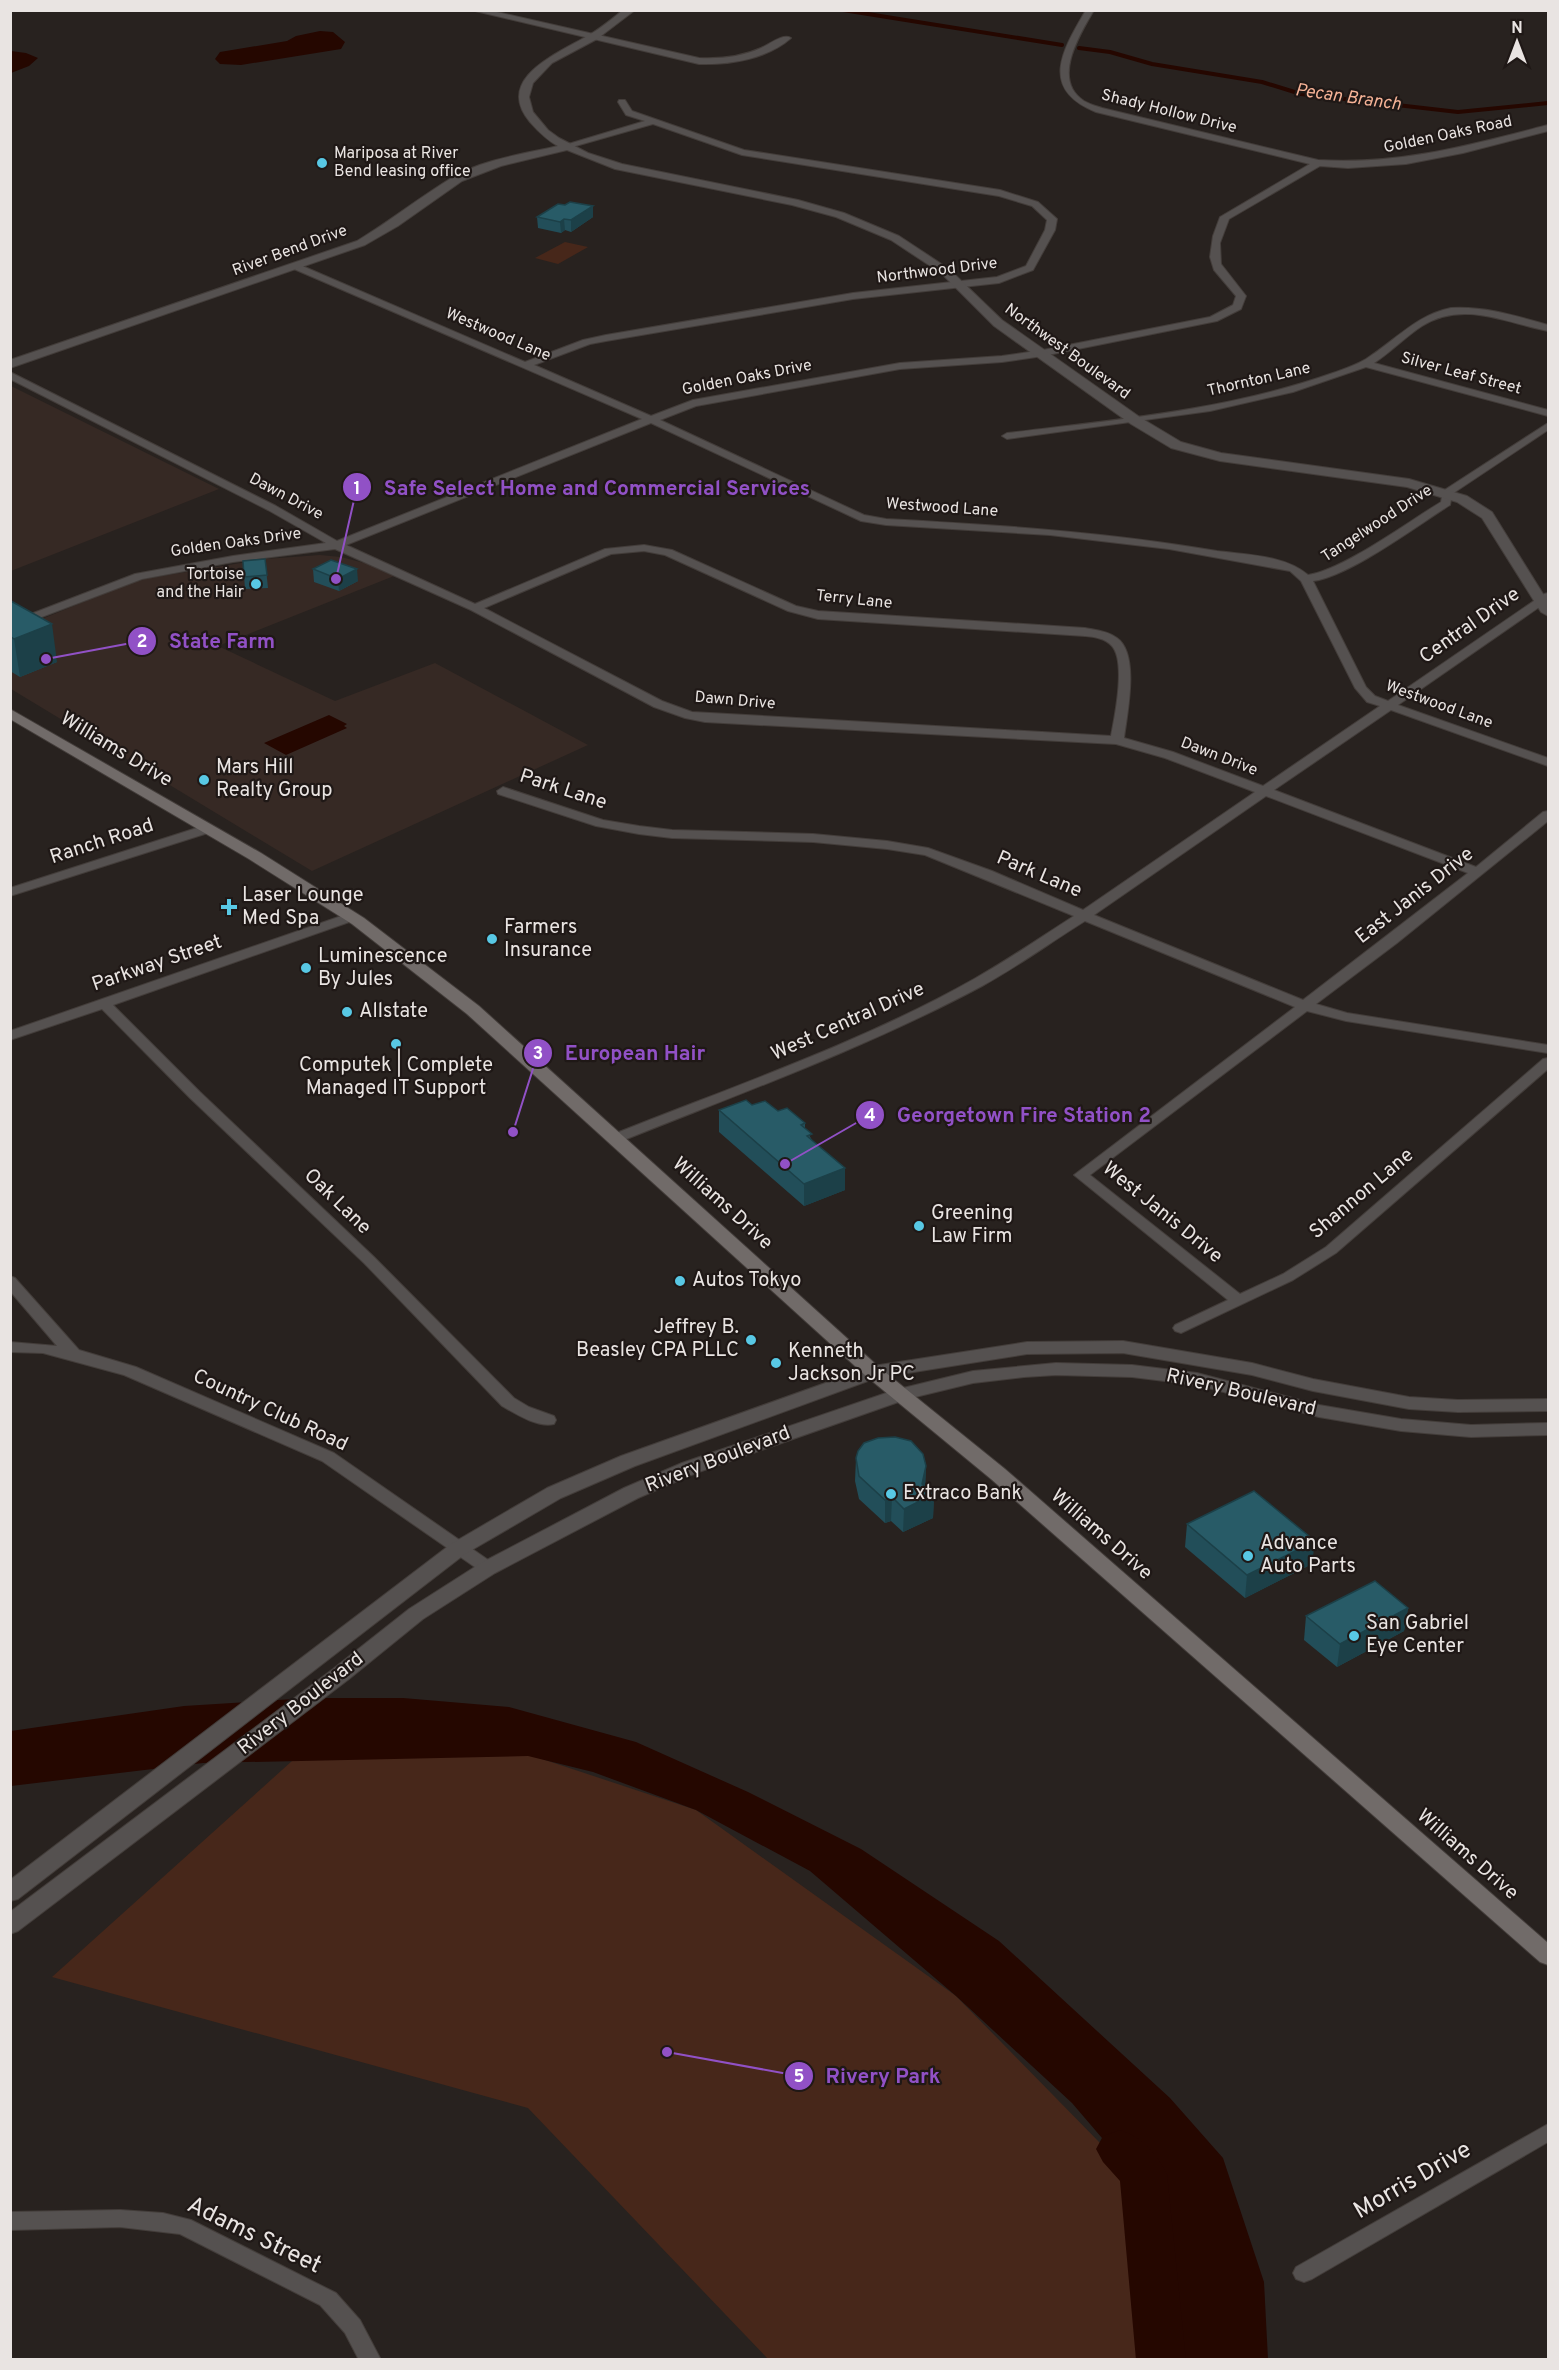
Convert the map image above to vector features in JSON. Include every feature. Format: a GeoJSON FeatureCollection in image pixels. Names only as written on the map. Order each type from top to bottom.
{"type":"FeatureCollection","features":[{"type":"Feature","properties":{"kind":"main road","name":"Williams Drive"},"geometry":{"type":"LineString","coordinates":[[10,713],[278,870],[350,917],[417,965],[507,1038],[614,1139],[873,1372],[1029,1502],[1548,1956]]}},
{"type":"Feature","properties":{"kind":"street"},"geometry":{"type":"LineString","coordinates":[[475,10],[699,61],[727,62],[750,58],[787,38]]}},
{"type":"Feature","properties":{"kind":"street","name":"Northwest Boulevard"},"geometry":{"type":"LineString","coordinates":[[630,10],[593,37],[548,61],[533,75],[525,92],[526,108],[534,122],[549,136],[594,159],[636,172],[755,192],[840,215],[910,246],[961,284],[988,315],[1136,421],[1176,445],[1220,457],[1409,483],[1447,493],[1470,503],[1486,515],[1546,603]]}},
{"type":"Feature","properties":{"kind":"street","name":"Shady Hollow Drive"},"geometry":{"type":"LineString","coordinates":[[1090,10],[1065,61],[1070,94],[1076,101],[1099,110],[1318,163]]}},
{"type":"Feature","properties":{"kind":"street","name":"Northwood Drive"},"geometry":{"type":"LineString","coordinates":[[526,365],[587,342],[606,338],[853,296],[999,280],[1030,268],[1050,230],[1052,219],[1048,213],[1035,204],[1000,193],[734,150],[629,113],[622,102]]}},
{"type":"Feature","properties":{"kind":"street"},"geometry":{"type":"LineString","coordinates":[[568,147],[652,122]]}},
{"type":"Feature","properties":{"kind":"street","name":"Golden Oaks Road"},"geometry":{"type":"LineString","coordinates":[[1318,163],[1365,166],[1412,161],[1548,128]]}},
{"type":"Feature","properties":{"kind":"street","name":"River Bend Drive"},"geometry":{"type":"LineString","coordinates":[[10,364],[297,267],[361,243],[458,179],[497,164],[568,147]]}},
{"type":"Feature","properties":{"kind":"street","name":"Golden Oaks Drive"},"geometry":{"type":"LineString","coordinates":[[10,626],[139,576],[233,559],[336,545],[650,419],[701,401],[900,366],[1002,359],[1043,353],[1223,316],[1237,307],[1241,296],[1239,291],[1218,270],[1215,261],[1216,244],[1225,217],[1318,163]]}},
{"type":"Feature","properties":{"kind":"street","name":"Westwood Lane"},"geometry":{"type":"LineString","coordinates":[[297,267],[650,419],[861,518],[886,522],[1050,532],[1170,546],[1278,564],[1294,569],[1306,579],[1361,688],[1371,699],[1548,762]]}},
{"type":"Feature","properties":{"kind":"street","name":"Thornton Lane"},"geometry":{"type":"LineString","coordinates":[[1007,435],[1136,421],[1283,392],[1365,364],[1423,321],[1435,314],[1450,311],[1483,312],[1548,328]]}},
{"type":"Feature","properties":{"kind":"street","name":"Silver Leaf Street"},"geometry":{"type":"LineString","coordinates":[[1365,364],[1548,413]]}},
{"type":"Feature","properties":{"kind":"street","name":"Dawn Drive"},"geometry":{"type":"LineString","coordinates":[[10,375],[282,513],[321,534],[336,545],[475,608],[658,704],[689,715],[705,718],[1117,740],[1169,755],[1478,872]]}},
{"type":"Feature","properties":{"kind":"street","name":"Tangelwood Drive"},"geometry":{"type":"LineString","coordinates":[[1306,579],[1326,576],[1347,565],[1446,503],[1447,493],[1548,426]]}},
{"type":"Feature","properties":{"kind":"street","name":"Terry Lane"},"geometry":{"type":"LineString","coordinates":[[475,608],[609,551],[644,548],[668,552],[792,609],[818,615],[1056,629],[1094,634],[1114,642],[1123,654],[1122,697],[1117,740]]}},
{"type":"Feature","properties":{"kind":"street","name":"Central Drive"},"geometry":{"type":"LineString","coordinates":[[1265,792],[1389,705],[1546,603]]}},
{"type":"Feature","properties":{"kind":"street","name":"Park Lane"},"geometry":{"type":"LineString","coordinates":[[503,791],[601,824],[639,830],[672,834],[813,838],[887,845],[927,852],[987,874],[1262,990],[1304,1005],[1346,1017],[1548,1049]]}},
{"type":"Feature","properties":{"kind":"street","name":"West Central Drive"},"geometry":{"type":"LineString","coordinates":[[614,1139],[834,1051],[900,1022],[979,982],[1085,915],[1265,792]]}},
{"type":"Feature","properties":{"kind":"street","name":"East Janis Drive"},"geometry":{"type":"LineString","coordinates":[[1304,1005],[1392,940],[1548,815]]}},
{"type":"Feature","properties":{"kind":"street","name":"Ranch Road"},"geometry":{"type":"LineString","coordinates":[[10,892],[206,829]]}},
{"type":"Feature","properties":{"kind":"street","name":"Parkway Street"},"geometry":{"type":"LineString","coordinates":[[10,1036],[350,917]]}},
{"type":"Feature","properties":{"kind":"street","name":"Oak Lane"},"geometry":{"type":"LineString","coordinates":[[104,1004],[195,1095],[369,1260],[508,1402],[523,1411],[548,1420]]}},
{"type":"Feature","properties":{"kind":"street","name":"West Janis Drive"},"geometry":{"type":"LineString","coordinates":[[1239,1301],[1081,1175],[1304,1005]]}},
{"type":"Feature","properties":{"kind":"street","name":"Shannon Lane"},"geometry":{"type":"LineString","coordinates":[[1181,1328],[1288,1276],[1331,1250],[1548,1062]]}},
{"type":"Feature","properties":{"kind":"street"},"geometry":{"type":"LineString","coordinates":[[10,1281],[73,1354]]}},
{"type":"Feature","properties":{"kind":"street","name":"Country Club Road"},"geometry":{"type":"LineString","coordinates":[[10,1347],[43,1348],[73,1354],[130,1371],[328,1457],[488,1568]]}},
{"type":"Feature","properties":{"kind":"street","name":"Rivery Boulevard"},"geometry":{"type":"LineString","coordinates":[[11,1893],[458,1549],[554,1493],[628,1461],[873,1372],[1027,1348],[1123,1347],[1252,1370],[1313,1385],[1409,1403],[1458,1406],[1548,1405]]}},
{"type":"Feature","properties":{"kind":"street","name":"Rivery Boulevard"},"geometry":{"type":"LineString","coordinates":[[10,1925],[341,1674],[416,1614],[488,1568],[630,1493],[689,1468],[902,1394],[973,1377],[1024,1371],[1056,1369],[1132,1371],[1197,1379],[1318,1411],[1401,1425],[1471,1431],[1548,1430]]}},
{"type":"Feature","properties":{"kind":"street","name":"Morris Drive"},"geometry":{"type":"LineString","coordinates":[[1304,2273],[1548,2132]]}},
{"type":"Feature","properties":{"kind":"street","name":"Adams Street"},"geometry":{"type":"LineString","coordinates":[[10,2221],[136,2219],[184,2226],[328,2299],[345,2314],[360,2336],[370,2360]]}},
{"type":"Feature","properties":{"kind":"shaded area"},"geometry":{"type":"Polygon","coordinates":[[[320,31],[333,32],[345,42],[341,49],[241,65],[220,64],[215,59],[220,52],[287,41],[296,36],[320,31]]]}},
{"type":"Feature","properties":{"kind":"shaded area"},"geometry":{"type":"Polygon","coordinates":[[[11,51],[26,53],[38,58],[29,66],[11,73],[11,51]]]}},
{"type":"Feature","properties":{"kind":"shaded area"},"geometry":{"type":"Polygon","coordinates":[[[565,242],[588,247],[558,264],[535,258],[565,242]]]}},
{"type":"Feature","properties":{"kind":"shaded area"},"geometry":{"type":"Polygon","coordinates":[[[11,386],[219,489],[11,571],[11,386]]]}},
{"type":"Feature","properties":{"kind":"shaded area"},"geometry":{"type":"Polygon","coordinates":[[[320,555],[341,557],[368,564],[394,576],[218,646],[335,701],[435,663],[588,745],[312,871],[11,689],[10,632],[130,583],[150,578],[265,559],[320,555]]]}},
{"type":"Feature","properties":{"kind":"shaded area"},"geometry":{"type":"Polygon","coordinates":[[[329,715],[347,724],[344,726],[347,728],[286,755],[264,743],[329,715]]]}},
{"type":"Feature","properties":{"kind":"shaded area"},"geometry":{"type":"Polygon","coordinates":[[[309,1698],[403,1698],[509,1707],[636,1742],[748,1792],[861,1849],[999,1941],[1170,2098],[1223,2158],[1264,2282],[1268,2359],[1162,2359],[1175,2253],[1149,2193],[1072,2103],[956,1996],[810,1871],[696,1810],[593,1772],[528,1756],[203,1763],[11,1786],[11,1731],[184,1706],[309,1698]]]}},
{"type":"Feature","properties":{"kind":"shaded area"},"geometry":{"type":"Polygon","coordinates":[[[500,1745],[696,1810],[956,1996],[1149,2193],[1152,2359],[768,2359],[528,2108],[52,1977],[292,1761],[500,1745]]]}},
{"type":"Feature","properties":{"kind":"building"},"geometry":{"type":"Polygon","coordinates":[[[570,202],[593,206],[571,220],[564,219],[560,222],[537,217],[558,204],[565,205],[570,202]]]}},
{"type":"Feature","properties":{"kind":"building"},"geometry":{"type":"Polygon","coordinates":[[[265,559],[267,575],[244,577],[243,561],[265,559]]]}},
{"type":"Feature","properties":{"kind":"building"},"geometry":{"type":"Polygon","coordinates":[[[331,560],[357,569],[338,579],[313,569],[331,560]]]}},
{"type":"Feature","properties":{"kind":"building"},"geometry":{"type":"Polygon","coordinates":[[[11,601],[52,624],[14,639],[10,636],[11,601]]]}},
{"type":"Feature","properties":{"kind":"building"},"geometry":{"type":"Polygon","coordinates":[[[746,1100],[752,1105],[765,1101],[778,1111],[787,1108],[805,1123],[801,1125],[812,1134],[807,1136],[845,1168],[804,1184],[719,1110],[746,1100]]]}},
{"type":"Feature","properties":{"kind":"building"},"geometry":{"type":"Polygon","coordinates":[[[895,1437],[911,1441],[923,1454],[926,1466],[922,1484],[934,1494],[904,1509],[892,1497],[885,1500],[859,1476],[856,1458],[864,1443],[878,1438],[895,1437]]]}},
{"type":"Feature","properties":{"kind":"building"},"geometry":{"type":"Polygon","coordinates":[[[1254,1491],[1315,1541],[1247,1575],[1187,1524],[1254,1491]]]}},
{"type":"Feature","properties":{"kind":"building"},"geometry":{"type":"Polygon","coordinates":[[[1375,1581],[1408,1608],[1340,1644],[1306,1616],[1375,1581]]]}},
{"type":"Feature","properties":{"kind":"waterway","name":"Pecan Branch"},"geometry":{"type":"LineString","coordinates":[[843,10],[1062,45]]}},
{"type":"Feature","properties":{"kind":"waterway","name":"Pecan Branch"},"geometry":{"type":"LineString","coordinates":[[1079,48],[1110,52],[1152,64],[1262,82],[1301,94],[1458,112],[1548,103]]}},
{"type":"Feature","properties":{"kind":"waterway"},"geometry":{"type":"LineString","coordinates":[[1120,2149],[1143,2174],[1161,2360]]}},
{"type":"Feature","properties":{"kind":"place","name":"Mariposa at River Bend leasing office"},"geometry":{"type":"Point","coordinates":[322,163]}},
{"type":"Feature","properties":{"kind":"place","name":"Safe Select Home and Commercial Services"},"geometry":{"type":"Point","coordinates":[336,579]}},
{"type":"Feature","properties":{"kind":"place","name":"Tortoise and the Hair"},"geometry":{"type":"Point","coordinates":[256,584]}},
{"type":"Feature","properties":{"kind":"place","name":"State Farm"},"geometry":{"type":"Point","coordinates":[46,659]}},
{"type":"Feature","properties":{"kind":"place","name":"Mars Hill Realty Group"},"geometry":{"type":"Point","coordinates":[204,780]}},
{"type":"Feature","properties":{"kind":"place","name":"Laser Lounge Med Spa"},"geometry":{"type":"Point","coordinates":[229,907]}},
{"type":"Feature","properties":{"kind":"place","name":"Farmers Insurance"},"geometry":{"type":"Point","coordinates":[492,939]}},
{"type":"Feature","properties":{"kind":"place","name":"Luminescence By Jules"},"geometry":{"type":"Point","coordinates":[306,968]}},
{"type":"Feature","properties":{"kind":"place","name":"Allstate"},"geometry":{"type":"Point","coordinates":[347,1012]}},
{"type":"Feature","properties":{"kind":"place","name":"Computek | Complete Managed IT Support"},"geometry":{"type":"Point","coordinates":[396,1044]}},
{"type":"Feature","properties":{"kind":"place","name":"European Hair"},"geometry":{"type":"Point","coordinates":[513,1132]}},
{"type":"Feature","properties":{"kind":"place","name":"Georgetown Fire Station 2"},"geometry":{"type":"Point","coordinates":[785,1164]}},
{"type":"Feature","properties":{"kind":"place","name":"Greening Law Firm"},"geometry":{"type":"Point","coordinates":[919,1226]}},
{"type":"Feature","properties":{"kind":"place","name":"Autos Tokyo"},"geometry":{"type":"Point","coordinates":[680,1281]}},
{"type":"Feature","properties":{"kind":"place","name":"Jeffrey B. Beasley CPA PLLC"},"geometry":{"type":"Point","coordinates":[751,1340]}},
{"type":"Feature","properties":{"kind":"place","name":"Kenneth Jackson Jr PC"},"geometry":{"type":"Point","coordinates":[776,1363]}},
{"type":"Feature","properties":{"kind":"place","name":"Extraco Bank"},"geometry":{"type":"Point","coordinates":[891,1494]}},
{"type":"Feature","properties":{"kind":"place","name":"Advance Auto Parts"},"geometry":{"type":"Point","coordinates":[1248,1556]}},
{"type":"Feature","properties":{"kind":"place","name":"San Gabriel Eye Center"},"geometry":{"type":"Point","coordinates":[1354,1636]}},
{"type":"Feature","properties":{"kind":"place","name":"Rivery Park"},"geometry":{"type":"Point","coordinates":[667,2052]}}]}
